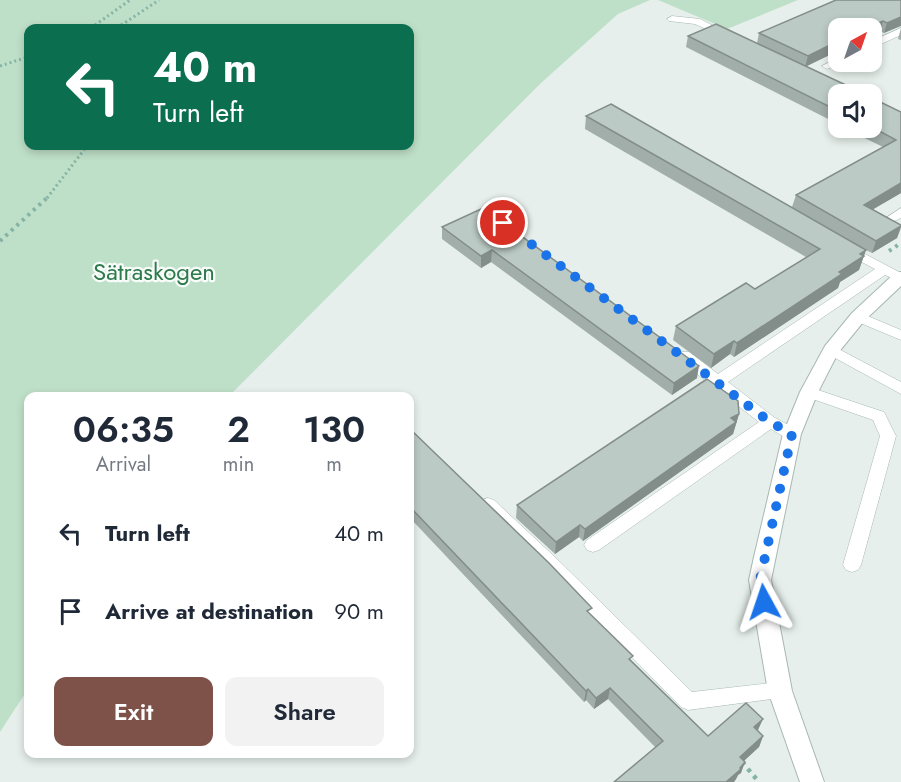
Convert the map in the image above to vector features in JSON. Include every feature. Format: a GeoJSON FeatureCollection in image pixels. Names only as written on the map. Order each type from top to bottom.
{"type":"FeatureCollection","features":[{"type":"Feature","properties":{"kind":"street"},"geometry":{"type":"LineString","coordinates":[[812,782],[780,691],[760,580],[792,434],[809,392],[831,350],[895,275]]}},
{"type":"Feature","properties":{"kind":"lane"},"geometry":{"type":"LineString","coordinates":[[672,19],[697,21],[735,39]]}},
{"type":"Feature","properties":{"kind":"lane"},"geometry":{"type":"LineString","coordinates":[[882,40],[901,31]]}},
{"type":"Feature","properties":{"kind":"lane"},"geometry":{"type":"LineString","coordinates":[[832,240],[895,275]]}},
{"type":"Feature","properties":{"kind":"lane"},"geometry":{"type":"LineString","coordinates":[[718,381],[895,275]]}},
{"type":"Feature","properties":{"kind":"lane"},"geometry":{"type":"LineString","coordinates":[[858,317],[901,335]]}},
{"type":"Feature","properties":{"kind":"lane"},"geometry":{"type":"LineString","coordinates":[[671,347],[770,422],[792,434]]}},
{"type":"Feature","properties":{"kind":"lane"},"geometry":{"type":"LineString","coordinates":[[831,350],[901,389]]}},
{"type":"Feature","properties":{"kind":"lane"},"geometry":{"type":"LineString","coordinates":[[809,392],[879,416],[888,435],[852,565]]}},
{"type":"Feature","properties":{"kind":"lane"},"geometry":{"type":"LineString","coordinates":[[593,545],[770,422]]}},
{"type":"Feature","properties":{"kind":"lane"},"geometry":{"type":"LineString","coordinates":[[477,495],[553,566],[688,701],[780,691]]}},
{"type":"Feature","properties":{"kind":"path"},"geometry":{"type":"LineString","coordinates":[[97,24],[130,0]]}},
{"type":"Feature","properties":{"kind":"path"},"geometry":{"type":"LineString","coordinates":[[123,24],[159,0]]}},
{"type":"Feature","properties":{"kind":"path"},"geometry":{"type":"LineString","coordinates":[[0,66],[24,58]]}},
{"type":"Feature","properties":{"kind":"path"},"geometry":{"type":"LineString","coordinates":[[0,241],[45,202],[84,150]]}},
{"type":"Feature","properties":{"kind":"path"},"geometry":{"type":"LineString","coordinates":[[735,755],[759,782]]}},
{"type":"Feature","properties":{"kind":"green space","name":"Sätraskogen"},"geometry":{"type":"Polygon","coordinates":[[[0,0],[650,0],[618,14],[541,83],[233,392],[24,392],[24,695],[0,732],[0,0]]]}},
{"type":"Feature","properties":{"kind":"green space"},"geometry":{"type":"Polygon","coordinates":[[[658,0],[798,0],[727,29],[658,0]]]}},
{"type":"Feature","properties":{"kind":"building"},"geometry":{"type":"Polygon","coordinates":[[[836,0],[901,0],[901,17],[887,23],[882,21],[882,18],[828,18],[828,46],[808,56],[759,33],[836,0]]]}},
{"type":"Feature","properties":{"kind":"building"},"geometry":{"type":"Polygon","coordinates":[[[716,24],[844,84],[828,84],[828,106],[688,36],[716,24]]]}},
{"type":"Feature","properties":{"kind":"building"},"geometry":{"type":"Polygon","coordinates":[[[882,103],[901,112],[901,183],[864,205],[901,226],[876,241],[796,195],[896,140],[882,132],[882,103]]]}},
{"type":"Feature","properties":{"kind":"building"},"geometry":{"type":"Polygon","coordinates":[[[611,104],[866,250],[860,254],[864,256],[839,272],[842,274],[737,343],[734,341],[714,354],[676,326],[746,283],[755,289],[820,249],[586,116],[611,104]]]}},
{"type":"Feature","properties":{"kind":"building"},"geometry":{"type":"Polygon","coordinates":[[[483,208],[699,366],[674,383],[492,250],[481,256],[442,227],[483,208]]]}},
{"type":"Feature","properties":{"kind":"building"},"geometry":{"type":"Polygon","coordinates":[[[707,379],[738,401],[739,414],[731,418],[736,422],[585,529],[580,525],[556,542],[517,505],[707,379]]]}},
{"type":"Feature","properties":{"kind":"building"},"geometry":{"type":"Polygon","coordinates":[[[414,433],[549,563],[592,608],[587,611],[633,656],[629,659],[708,736],[746,703],[763,719],[754,727],[763,736],[740,757],[745,762],[741,769],[726,782],[614,782],[663,741],[610,688],[596,698],[588,689],[586,691],[414,511],[414,433]]]}},
{"type":"Feature","properties":{"kind":"route"},"geometry":{"type":"LineString","coordinates":[[503,223],[770,422],[792,434],[760,580],[764,602]]}}]}
